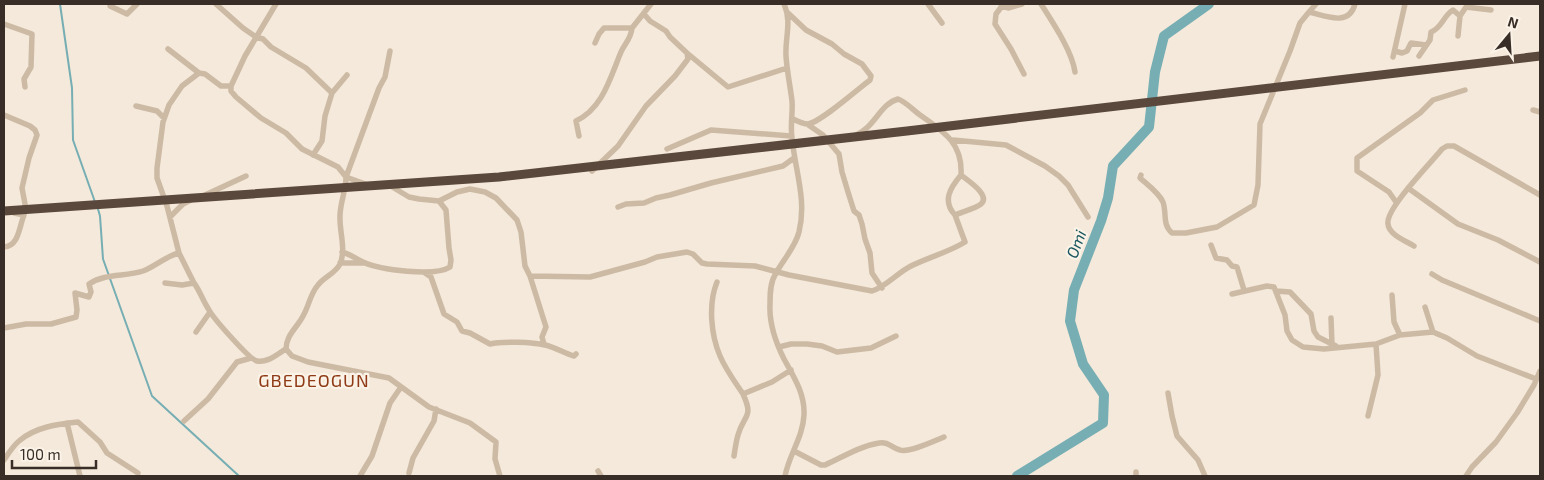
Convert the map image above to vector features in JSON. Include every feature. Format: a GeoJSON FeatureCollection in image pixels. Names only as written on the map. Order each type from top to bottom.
{"type":"FeatureCollection","features":[{"type":"Feature","properties":{"kind":"highway"},"geometry":{"type":"LineString","coordinates":[[4,211],[499,176],[956,125],[1540,56]]}},
{"type":"Feature","properties":{"kind":"street"},"geometry":{"type":"LineString","coordinates":[[110,4],[110,6],[127,14],[137,4]]}},
{"type":"Feature","properties":{"kind":"street"},"geometry":{"type":"LineString","coordinates":[[216,4],[243,28],[256,37],[263,38],[271,47],[306,68],[332,93]]}},
{"type":"Feature","properties":{"kind":"street"},"geometry":{"type":"LineString","coordinates":[[229,88],[245,56],[276,4]]}},
{"type":"Feature","properties":{"kind":"street"},"geometry":{"type":"LineString","coordinates":[[579,136],[576,121],[583,117],[601,98],[622,50],[631,37],[632,28],[651,4]]}},
{"type":"Feature","properties":{"kind":"street"},"geometry":{"type":"LineString","coordinates":[[784,4],[788,13],[789,30],[786,48],[792,101],[791,136],[802,195],[802,214],[798,233],[774,276],[771,287],[770,307],[779,347],[800,387],[804,415],[802,428],[790,457],[785,476]]}},
{"type":"Feature","properties":{"kind":"street"},"geometry":{"type":"LineString","coordinates":[[928,4],[942,24]]}},
{"type":"Feature","properties":{"kind":"street"},"geometry":{"type":"LineString","coordinates":[[1022,4],[1008,8],[1001,5],[996,14],[995,24],[1024,74]]}},
{"type":"Feature","properties":{"kind":"street"},"geometry":{"type":"LineString","coordinates":[[1041,4],[1074,61],[1075,72]]}},
{"type":"Feature","properties":{"kind":"street"},"geometry":{"type":"LineString","coordinates":[[1140,174],[1140,178],[1159,196],[1164,204],[1165,223],[1167,229],[1172,233],[1186,233],[1217,227],[1254,205],[1258,185],[1260,124],[1300,22],[1316,4]]}},
{"type":"Feature","properties":{"kind":"street"},"geometry":{"type":"LineString","coordinates":[[1309,12],[1339,20],[1354,10],[1355,4]]}},
{"type":"Feature","properties":{"kind":"street"},"geometry":{"type":"LineString","coordinates":[[1405,4],[1394,54],[1407,51],[1411,43],[1426,45]]}},
{"type":"Feature","properties":{"kind":"street"},"geometry":{"type":"LineString","coordinates":[[1419,56],[1430,40],[1431,32],[1438,30],[1453,7],[1460,16]]}},
{"type":"Feature","properties":{"kind":"street"},"geometry":{"type":"LineString","coordinates":[[1458,36],[1460,16],[1466,7],[1491,10]]}},
{"type":"Feature","properties":{"kind":"street"},"geometry":{"type":"LineString","coordinates":[[788,13],[806,30],[832,44],[844,54],[862,64],[871,76],[870,80],[839,105],[814,122],[807,124]]}},
{"type":"Feature","properties":{"kind":"street"},"geometry":{"type":"LineString","coordinates":[[644,14],[650,21],[666,30],[670,38],[728,87],[787,68]]}},
{"type":"Feature","properties":{"kind":"street"},"geometry":{"type":"LineString","coordinates":[[4,24],[32,34],[30,67],[24,79],[24,88]]}},
{"type":"Feature","properties":{"kind":"street"},"geometry":{"type":"LineString","coordinates":[[594,44],[598,34],[604,28],[632,28]]}},
{"type":"Feature","properties":{"kind":"street"},"geometry":{"type":"LineString","coordinates":[[168,49],[199,73],[204,74],[221,86],[229,88],[242,102],[286,133],[302,149],[338,167],[346,178],[370,186],[390,185],[409,197],[419,199],[439,201],[456,192],[470,189],[485,192],[496,198],[517,220],[521,232],[525,266],[546,327],[542,337],[544,344]]}},
{"type":"Feature","properties":{"kind":"street"},"geometry":{"type":"LineString","coordinates":[[390,50],[385,77],[379,88],[346,178],[346,189],[340,218],[342,252],[340,263],[338,268],[319,283],[314,290],[303,317],[288,336],[286,349],[292,356],[308,362],[389,378],[429,407],[470,423],[496,442],[496,460],[500,476]]}},
{"type":"Feature","properties":{"kind":"street"},"geometry":{"type":"LineString","coordinates":[[592,171],[618,146],[646,106],[682,67],[688,59],[687,53]]}},
{"type":"Feature","properties":{"kind":"street"},"geometry":{"type":"LineString","coordinates":[[199,73],[182,86],[169,105],[164,118],[157,178],[170,217],[178,253],[218,324],[231,335],[250,358],[259,362],[267,360],[286,349]]}},
{"type":"Feature","properties":{"kind":"street"},"geometry":{"type":"LineString","coordinates":[[313,155],[322,141],[326,111],[332,93],[347,75]]}},
{"type":"Feature","properties":{"kind":"street"},"geometry":{"type":"LineString","coordinates":[[1396,202],[1389,192],[1357,171],[1357,158],[1420,112],[1433,100],[1465,90]]}},
{"type":"Feature","properties":{"kind":"street"},"geometry":{"type":"LineString","coordinates":[[823,135],[840,140],[860,134],[869,128],[889,102],[898,98],[953,140],[1006,145],[1045,166],[1068,185],[1088,218]]}},
{"type":"Feature","properties":{"kind":"street"},"geometry":{"type":"LineString","coordinates":[[136,106],[157,111],[164,118]]}},
{"type":"Feature","properties":{"kind":"street"},"geometry":{"type":"LineString","coordinates":[[1533,110],[1540,112]]}},
{"type":"Feature","properties":{"kind":"street"},"geometry":{"type":"LineString","coordinates":[[4,115],[30,126],[36,130],[37,135],[22,188],[25,204],[24,215],[16,241],[8,246],[4,246]]}},
{"type":"Feature","properties":{"kind":"street"},"geometry":{"type":"LineString","coordinates":[[792,120],[807,124],[823,135],[839,154],[842,172],[854,211],[859,215],[862,224],[870,253],[872,273],[882,288]]}},
{"type":"Feature","properties":{"kind":"street"},"geometry":{"type":"LineString","coordinates":[[667,149],[711,130],[791,136]]}},
{"type":"Feature","properties":{"kind":"street"},"geometry":{"type":"LineString","coordinates":[[530,276],[590,277],[657,257],[687,252],[693,254],[702,263],[755,266],[872,292],[882,288],[909,267],[958,247],[965,242],[955,215],[947,202],[948,195],[961,175],[961,163],[953,140]]}},
{"type":"Feature","properties":{"kind":"street"},"geometry":{"type":"LineString","coordinates":[[1414,246],[1396,235],[1387,224],[1396,202],[1442,149],[1447,146],[1454,146],[1540,195]]}},
{"type":"Feature","properties":{"kind":"street"},"geometry":{"type":"LineString","coordinates":[[618,207],[783,166],[794,158]]}},
{"type":"Feature","properties":{"kind":"street"},"geometry":{"type":"LineString","coordinates":[[955,215],[980,205],[984,200],[980,191],[961,175]]}},
{"type":"Feature","properties":{"kind":"street"},"geometry":{"type":"LineString","coordinates":[[170,217],[183,204],[246,176]]}},
{"type":"Feature","properties":{"kind":"street"},"geometry":{"type":"LineString","coordinates":[[1408,188],[1458,224],[1498,240],[1540,262]]}},
{"type":"Feature","properties":{"kind":"street"},"geometry":{"type":"LineString","coordinates":[[340,263],[363,263],[425,273],[446,270],[450,267],[452,260],[448,248],[446,210],[439,201]]}},
{"type":"Feature","properties":{"kind":"street"},"geometry":{"type":"LineString","coordinates":[[4,211],[24,215]]}},
{"type":"Feature","properties":{"kind":"street"},"geometry":{"type":"LineString","coordinates":[[1211,245],[1216,258],[1227,260],[1232,266],[1237,267],[1244,290]]}},
{"type":"Feature","properties":{"kind":"street"},"geometry":{"type":"LineString","coordinates":[[342,252],[363,263]]}},
{"type":"Feature","properties":{"kind":"street"},"geometry":{"type":"LineString","coordinates":[[4,328],[26,324],[50,324],[76,317],[78,310],[76,293],[89,297],[91,292],[89,284],[93,281],[114,275],[142,271],[171,254],[178,253]]}},
{"type":"Feature","properties":{"kind":"street"},"geometry":{"type":"LineString","coordinates":[[425,273],[431,277],[444,314],[456,322],[462,331],[470,333],[490,344],[544,344],[574,356],[576,354]]}},
{"type":"Feature","properties":{"kind":"street"},"geometry":{"type":"LineString","coordinates":[[1432,274],[1442,280],[1540,321]]}},
{"type":"Feature","properties":{"kind":"street"},"geometry":{"type":"LineString","coordinates":[[716,282],[712,293],[715,338],[720,356],[743,394],[749,408],[737,436],[734,456]]}},
{"type":"Feature","properties":{"kind":"street"},"geometry":{"type":"LineString","coordinates":[[165,283],[182,285],[194,283]]}},
{"type":"Feature","properties":{"kind":"street"},"geometry":{"type":"LineString","coordinates":[[1232,294],[1267,286],[1274,287],[1285,315],[1287,331],[1292,340],[1303,348],[1324,349],[1376,344],[1400,335],[1433,332],[1477,356],[1536,379]]}},
{"type":"Feature","properties":{"kind":"street"},"geometry":{"type":"LineString","coordinates":[[1276,291],[1290,292],[1311,314],[1314,331],[1318,337],[1341,348]]}},
{"type":"Feature","properties":{"kind":"street"},"geometry":{"type":"LineString","coordinates":[[1392,295],[1394,322],[1400,335]]}},
{"type":"Feature","properties":{"kind":"street"},"geometry":{"type":"LineString","coordinates":[[1426,308],[1433,332]]}},
{"type":"Feature","properties":{"kind":"street"},"geometry":{"type":"LineString","coordinates":[[196,332],[210,312]]}},
{"type":"Feature","properties":{"kind":"street"},"geometry":{"type":"LineString","coordinates":[[1331,318],[1332,345]]}},
{"type":"Feature","properties":{"kind":"street"},"geometry":{"type":"LineString","coordinates":[[779,347],[791,344],[807,344],[822,346],[837,352],[871,348],[896,336]]}},
{"type":"Feature","properties":{"kind":"street"},"geometry":{"type":"LineString","coordinates":[[1368,416],[1378,375],[1376,344]]}},
{"type":"Feature","properties":{"kind":"street"},"geometry":{"type":"LineString","coordinates":[[184,420],[208,399],[237,362],[250,358]]}},
{"type":"Feature","properties":{"kind":"street"},"geometry":{"type":"LineString","coordinates":[[743,394],[772,382],[791,370]]}},
{"type":"Feature","properties":{"kind":"street"},"geometry":{"type":"LineString","coordinates":[[1466,476],[1496,442],[1528,396],[1540,371]]}},
{"type":"Feature","properties":{"kind":"street"},"geometry":{"type":"LineString","coordinates":[[360,476],[372,456],[390,403],[401,387]]}},
{"type":"Feature","properties":{"kind":"street"},"geometry":{"type":"LineString","coordinates":[[1168,393],[1177,436],[1198,460],[1205,476]]}},
{"type":"Feature","properties":{"kind":"street"},"geometry":{"type":"LineString","coordinates":[[409,473],[413,458],[434,421],[436,409]]}},
{"type":"Feature","properties":{"kind":"street"},"geometry":{"type":"LineString","coordinates":[[4,460],[18,442],[34,432],[50,426],[78,422],[100,442],[107,453],[138,473],[137,476]]}},
{"type":"Feature","properties":{"kind":"street"},"geometry":{"type":"LineString","coordinates":[[67,423],[80,476]]}},
{"type":"Feature","properties":{"kind":"street"},"geometry":{"type":"LineString","coordinates":[[794,451],[821,465],[825,465],[863,447],[881,442],[900,450],[907,450],[944,437]]}},
{"type":"Feature","properties":{"kind":"waterway"},"geometry":{"type":"LineString","coordinates":[[60,4],[72,88],[73,140],[95,202]]}},
{"type":"Feature","properties":{"kind":"waterway","name":"Omi"},"geometry":{"type":"LineString","coordinates":[[1017,476],[1103,423],[1104,395],[1083,364],[1070,321],[1074,290],[1101,221],[1108,198],[1113,166],[1149,127],[1155,72],[1164,36],[1209,4]]}},
{"type":"Feature","properties":{"kind":"waterway"},"geometry":{"type":"LineString","coordinates":[[98,209],[103,259],[152,396],[239,476]]}},
{"type":"Feature","properties":{"kind":"district","name":"GBEDEOGUN"},"geometry":{"type":"Point","coordinates":[314,381]}}]}
